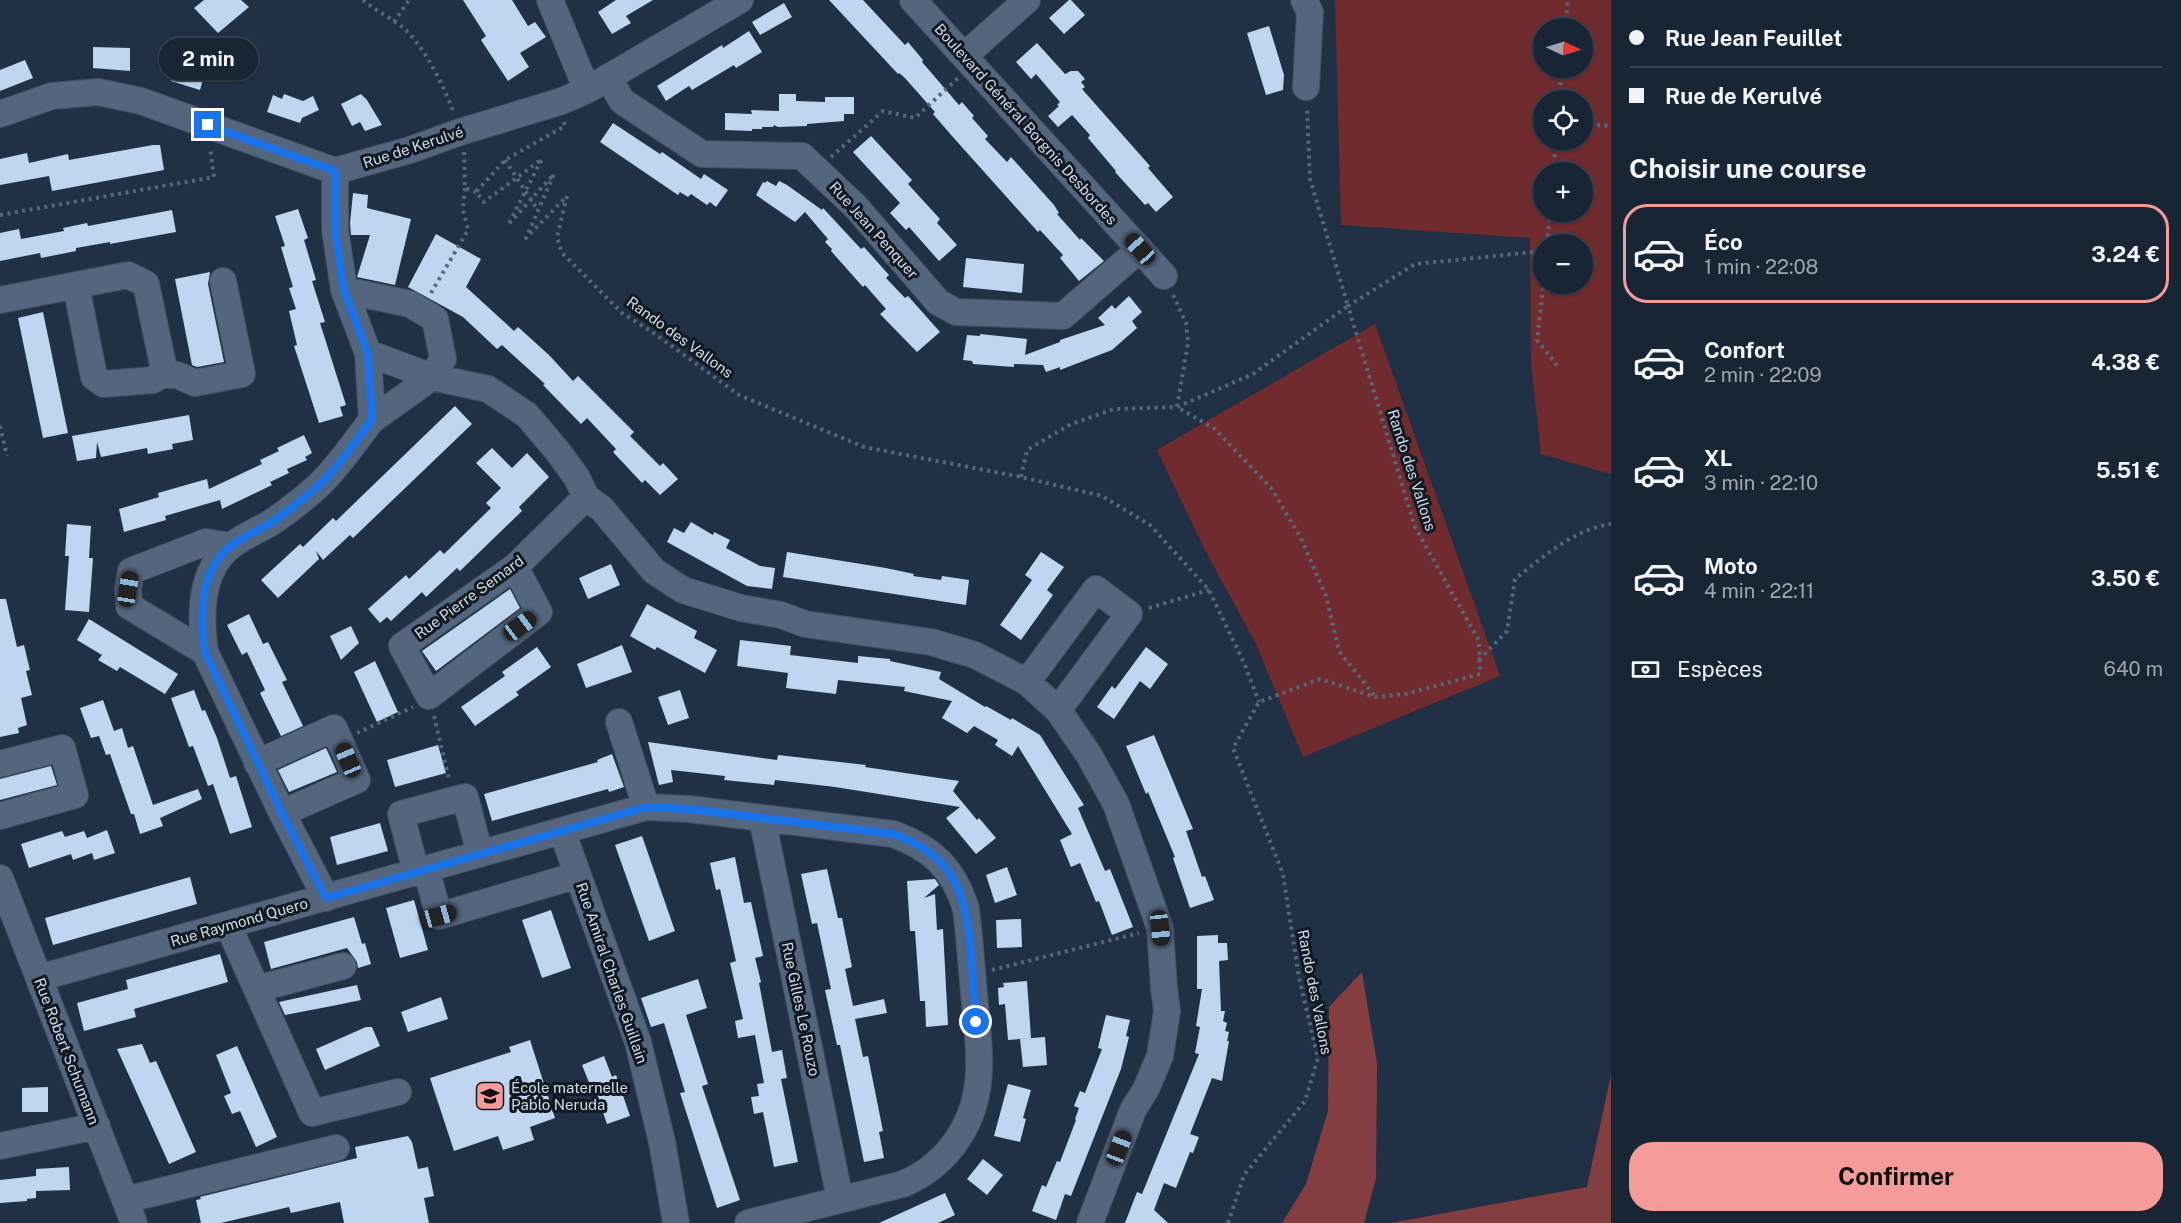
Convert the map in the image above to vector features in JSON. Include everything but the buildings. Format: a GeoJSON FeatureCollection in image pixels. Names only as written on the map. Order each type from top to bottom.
{"type":"FeatureCollection","features":[{"type":"Feature","properties":{"kind":"street","name":"Rue Jean Penquer"},"geometry":{"type":"LineString","coordinates":[[550,0],[598,84],[702,154],[802,156],[856,207],[938,302],[956,312],[1063,316],[1140,249]]}},
{"type":"Feature","properties":{"kind":"street","name":"Rue de Kerulvé"},"geometry":{"type":"LineString","coordinates":[[335,171],[410,150],[562,101],[598,84],[740,0]]}},
{"type":"Feature","properties":{"kind":"street","name":"Boulevard Général Borgnis Desbordes"},"geometry":{"type":"LineString","coordinates":[[913,0],[1164,276]]}},
{"type":"Feature","properties":{"kind":"street"},"geometry":{"type":"LineString","coordinates":[[968,60],[1027,0]]}},
{"type":"Feature","properties":{"kind":"street"},"geometry":{"type":"LineString","coordinates":[[1304,0],[1310,12],[1306,87]]}},
{"type":"Feature","properties":{"kind":"street"},"geometry":{"type":"LineString","coordinates":[[0,114],[52,96],[98,92],[141,101],[335,171],[335,229],[344,290],[368,353],[372,420]]}},
{"type":"Feature","properties":{"kind":"street"},"geometry":{"type":"LineString","coordinates":[[0,300],[128,275],[146,284],[164,364],[161,375]]}},
{"type":"Feature","properties":{"kind":"street"},"geometry":{"type":"LineString","coordinates":[[76,285],[94,377],[104,384],[153,380],[161,375],[177,375],[195,383],[242,374],[223,281]]}},
{"type":"Feature","properties":{"kind":"street"},"geometry":{"type":"LineString","coordinates":[[326,898],[257,763],[205,652],[201,627],[202,602],[208,579],[231,546],[273,521],[321,484],[372,420],[432,377],[443,359],[435,319],[410,304],[344,290]]}},
{"type":"Feature","properties":{"kind":"street"},"geometry":{"type":"LineString","coordinates":[[368,353],[432,377],[488,388],[526,415],[577,478],[586,497],[602,509],[654,571],[683,590],[741,608],[781,615],[805,624],[931,642],[975,655],[1026,682],[1058,710],[1089,755],[1116,804],[1160,928],[1167,1011],[1160,1056],[1146,1089],[1133,1110],[1090,1223]]}},
{"type":"Feature","properties":{"kind":"street","name":"Rue Pierre Semard"},"geometry":{"type":"LineString","coordinates":[[429,696],[402,646],[515,567],[586,497]]}},
{"type":"Feature","properties":{"kind":"street"},"geometry":{"type":"LineString","coordinates":[[205,652],[129,606],[128,589],[131,571],[206,542],[231,546]]}},
{"type":"Feature","properties":{"kind":"street"},"geometry":{"type":"LineString","coordinates":[[429,696],[538,612],[515,567]]}},
{"type":"Feature","properties":{"kind":"street"},"geometry":{"type":"LineString","coordinates":[[1026,682],[1096,589],[1128,614],[1058,710]]}},
{"type":"Feature","properties":{"kind":"street"},"geometry":{"type":"LineString","coordinates":[[619,722],[646,807]]}},
{"type":"Feature","properties":{"kind":"street"},"geometry":{"type":"LineString","coordinates":[[257,763],[334,728],[357,780],[282,813]]}},
{"type":"Feature","properties":{"kind":"street"},"geometry":{"type":"LineString","coordinates":[[0,764],[62,748],[75,795],[0,816]]}},
{"type":"Feature","properties":{"kind":"street"},"geometry":{"type":"LineString","coordinates":[[480,854],[465,797],[401,814],[439,916],[578,875]]}},
{"type":"Feature","properties":{"kind":"street","name":"Rue Raymond Quero"},"geometry":{"type":"LineString","coordinates":[[39,978],[646,807],[689,809],[894,834],[915,841],[948,870],[960,890],[966,909],[978,1046],[978,1084],[970,1115],[958,1141],[944,1158],[914,1179],[903,1184],[748,1223]]}},
{"type":"Feature","properties":{"kind":"street","name":"Rue Gilles Le Rouzo"},"geometry":{"type":"LineString","coordinates":[[762,818],[840,1199]]}},
{"type":"Feature","properties":{"kind":"street","name":"Rue Amiral Charles Guillain"},"geometry":{"type":"LineString","coordinates":[[562,831],[639,1042],[662,1142],[676,1223]]}},
{"type":"Feature","properties":{"kind":"street","name":"Rue Robert Schumann"},"geometry":{"type":"LineString","coordinates":[[0,878],[7,918],[39,978],[130,1211]]}},
{"type":"Feature","properties":{"kind":"street"},"geometry":{"type":"LineString","coordinates":[[228,925],[312,1113],[398,1092]]}},
{"type":"Feature","properties":{"kind":"street"},"geometry":{"type":"LineString","coordinates":[[257,989],[343,966]]}},
{"type":"Feature","properties":{"kind":"street"},"geometry":{"type":"LineString","coordinates":[[0,1146],[97,1126]]}},
{"type":"Feature","properties":{"kind":"street"},"geometry":{"type":"LineString","coordinates":[[130,1211],[336,1148]]}},
{"type":"Feature","properties":{"kind":"path"},"geometry":{"type":"LineString","coordinates":[[363,0],[403,28],[428,58],[448,96],[465,156],[463,210],[468,230],[421,310]]}},
{"type":"Feature","properties":{"kind":"path"},"geometry":{"type":"LineString","coordinates":[[394,22],[409,0]]}},
{"type":"Feature","properties":{"kind":"path"},"geometry":{"type":"LineString","coordinates":[[1566,18],[1568,0]]}},
{"type":"Feature","properties":{"kind":"path"},"geometry":{"type":"LineString","coordinates":[[817,169],[883,111],[915,118],[968,60]]}},
{"type":"Feature","properties":{"kind":"path","name":"Rando des Vallons"},"geometry":{"type":"LineString","coordinates":[[1306,87],[1310,179],[1348,306],[1415,527],[1479,641],[1479,660]]}},
{"type":"Feature","properties":{"kind":"path"},"geometry":{"type":"LineString","coordinates":[[465,188],[476,192],[505,160],[565,126],[562,101]]}},
{"type":"Feature","properties":{"kind":"path"},"geometry":{"type":"LineString","coordinates":[[0,215],[214,177],[208,125]]}},
{"type":"Feature","properties":{"kind":"path"},"geometry":{"type":"LineString","coordinates":[[1593,125],[1611,126]]}},
{"type":"Feature","properties":{"kind":"path","name":"Rando des Vallons"},"geometry":{"type":"LineString","coordinates":[[476,192],[484,202],[542,159],[508,225],[554,174],[526,238],[567,196],[557,237],[562,253],[622,313],[651,330],[739,395],[864,447],[1021,477]]}},
{"type":"Feature","properties":{"kind":"path"},"geometry":{"type":"LineString","coordinates":[[505,160],[539,211]]}},
{"type":"Feature","properties":{"kind":"path"},"geometry":{"type":"LineString","coordinates":[[1533,252],[1416,264],[1348,306],[1253,374],[1177,407],[1114,409],[1071,424],[1027,450],[1021,477],[1102,496],[1150,525],[1209,590],[1244,663],[1259,702],[1320,679],[1376,697],[1406,693],[1480,674],[1479,660],[1508,631],[1515,579],[1557,546],[1601,525],[1611,524]]}},
{"type":"Feature","properties":{"kind":"path"},"geometry":{"type":"LineString","coordinates":[[1164,276],[1186,322],[1188,344],[1177,407]]}},
{"type":"Feature","properties":{"kind":"path"},"geometry":{"type":"LineString","coordinates":[[1542,294],[1537,340],[1560,369]]}},
{"type":"Feature","properties":{"kind":"path"},"geometry":{"type":"LineString","coordinates":[[1177,407],[1215,429],[1271,488],[1301,538],[1326,596],[1339,651],[1376,697]]}},
{"type":"Feature","properties":{"kind":"path"},"geometry":{"type":"LineString","coordinates":[[0,426],[7,456]]}},
{"type":"Feature","properties":{"kind":"path"},"geometry":{"type":"LineString","coordinates":[[1128,614],[1209,590]]}},
{"type":"Feature","properties":{"kind":"path"},"geometry":{"type":"LineString","coordinates":[[340,741],[420,704],[429,696],[455,800]]}},
{"type":"Feature","properties":{"kind":"path","name":"Rando des Vallons"},"geometry":{"type":"LineString","coordinates":[[1228,1223],[1244,1175],[1305,1101],[1318,1058],[1299,978],[1283,874],[1233,748],[1259,702]]}},
{"type":"Feature","properties":{"kind":"path"},"geometry":{"type":"LineString","coordinates":[[973,975],[1160,928]]}},
{"type":"Feature","properties":{"kind":"shaded area"},"geometry":{"type":"Polygon","coordinates":[[[1335,0],[1611,0],[1611,474],[1541,454],[1531,363],[1530,238],[1341,225],[1335,0]]]}},
{"type":"Feature","properties":{"kind":"shaded area"},"geometry":{"type":"Polygon","coordinates":[[[1375,324],[1500,676],[1303,757],[1256,644],[1205,550],[1157,450],[1375,324]]]}},
{"type":"Feature","properties":{"kind":"shaded area"},"geometry":{"type":"Polygon","coordinates":[[[1362,972],[1377,1063],[1376,1178],[1364,1223],[1282,1223],[1306,1184],[1328,1111],[1329,1007],[1362,972]]]}},
{"type":"Feature","properties":{"kind":"shaded area"},"geometry":{"type":"Polygon","coordinates":[[[1611,1075],[1611,1223],[1391,1223],[1587,1187],[1611,1075]]]}},
{"type":"Feature","properties":{"kind":"place","name":"École maternelle Pablo Neruda"},"geometry":{"type":"Point","coordinates":[490,1096]}},
{"type":"Feature","properties":{"kind":"route"},"geometry":{"type":"LineString","coordinates":[[208,125],[335,171],[333,188],[335,229],[344,290],[368,353],[372,420],[321,484],[273,521],[231,546],[208,579],[202,602],[201,627],[205,652],[282,813],[326,898],[646,807],[689,809],[894,834],[915,841],[932,854],[948,870],[960,890],[969,931],[976,1022]]}}]}
